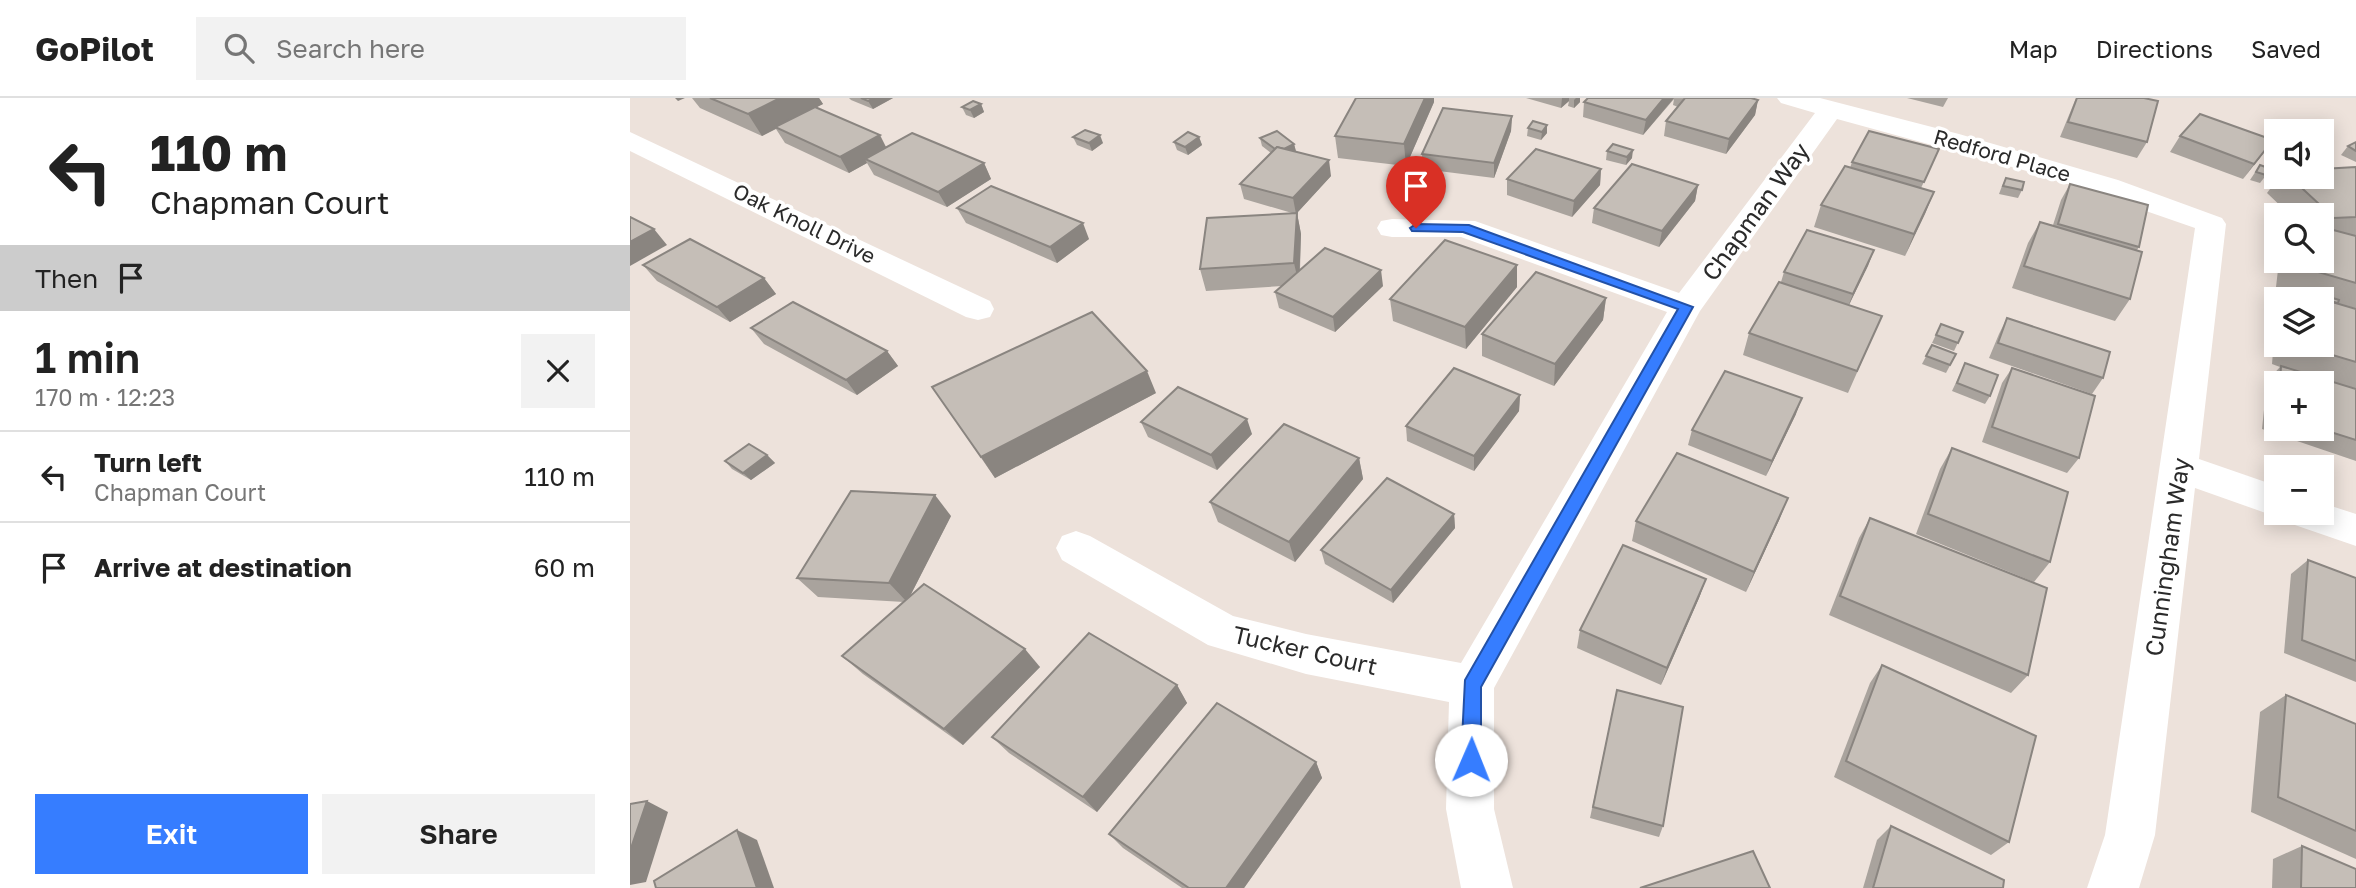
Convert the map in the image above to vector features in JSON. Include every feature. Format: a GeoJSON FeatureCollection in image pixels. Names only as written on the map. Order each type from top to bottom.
{"type":"FeatureCollection","features":[{"type":"Feature","properties":{"kind":"street","name":"Redford Place"},"geometry":{"type":"LineString","coordinates":[[1790,98],[2028,162],[2154,200],[2211,223]]}},
{"type":"Feature","properties":{"kind":"street","name":"Chapman Way"},"geometry":{"type":"LineString","coordinates":[[1487,888],[1471,809],[1472,686],[1686,307],[1831,109]]}},
{"type":"Feature","properties":{"kind":"street","name":"Oak Knoll Drive"},"geometry":{"type":"LineString","coordinates":[[630,140],[978,309]]}},
{"type":"Feature","properties":{"kind":"street","name":"Cunningham Way"},"geometry":{"type":"LineString","coordinates":[[2113,888],[2130,835],[2181,468],[2211,223]]}},
{"type":"Feature","properties":{"kind":"street"},"geometry":{"type":"LineString","coordinates":[[1392,228],[1464,228],[1686,307]]}},
{"type":"Feature","properties":{"kind":"street"},"geometry":{"type":"LineString","coordinates":[[2181,468],[2264,497]]}},
{"type":"Feature","properties":{"kind":"street"},"geometry":{"type":"LineString","coordinates":[[2334,523],[2356,530]]}},
{"type":"Feature","properties":{"kind":"street","name":"Tucker Court"},"geometry":{"type":"LineString","coordinates":[[1076,548],[1223,632],[1306,654],[1472,686]]}},
{"type":"Feature","properties":{"kind":"building"},"geometry":{"type":"Polygon","coordinates":[[[710,98],[780,98],[748,114],[710,98]]]}},
{"type":"Feature","properties":{"kind":"building"},"geometry":{"type":"Polygon","coordinates":[[[1356,98],[1425,98],[1404,144],[1335,136],[1356,98]]]}},
{"type":"Feature","properties":{"kind":"building"},"geometry":{"type":"Polygon","coordinates":[[[1588,98],[1664,98],[1646,120],[1584,102],[1588,98]]]}},
{"type":"Feature","properties":{"kind":"building"},"geometry":{"type":"Polygon","coordinates":[[[1685,98],[1758,100],[1729,139],[1666,121],[1685,98]]]}},
{"type":"Feature","properties":{"kind":"building"},"geometry":{"type":"Polygon","coordinates":[[[2077,98],[2144,98],[2158,101],[2147,142],[2068,122],[2077,98]]]}},
{"type":"Feature","properties":{"kind":"building"},"geometry":{"type":"Polygon","coordinates":[[[973,101],[981,104],[970,110],[962,107],[973,101]]]}},
{"type":"Feature","properties":{"kind":"building"},"geometry":{"type":"Polygon","coordinates":[[[815,107],[880,135],[840,157],[775,127],[815,107]]]}},
{"type":"Feature","properties":{"kind":"building"},"geometry":{"type":"Polygon","coordinates":[[[1443,108],[1512,116],[1494,163],[1422,154],[1443,108]]]}},
{"type":"Feature","properties":{"kind":"building"},"geometry":{"type":"Polygon","coordinates":[[[2200,114],[2264,137],[2264,151],[2254,164],[2180,136],[2200,114]]]}},
{"type":"Feature","properties":{"kind":"building"},"geometry":{"type":"Polygon","coordinates":[[[1533,121],[1547,125],[1542,132],[1528,128],[1533,121]]]}},
{"type":"Feature","properties":{"kind":"building"},"geometry":{"type":"Polygon","coordinates":[[[1085,130],[1100,135],[1089,143],[1073,137],[1085,130]]]}},
{"type":"Feature","properties":{"kind":"building"},"geometry":{"type":"Polygon","coordinates":[[[1277,131],[1294,144],[1284,149],[1275,149],[1260,138],[1277,131]]]}},
{"type":"Feature","properties":{"kind":"building"},"geometry":{"type":"Polygon","coordinates":[[[1869,131],[1939,149],[1924,182],[1852,162],[1869,131]]]}},
{"type":"Feature","properties":{"kind":"building"},"geometry":{"type":"Polygon","coordinates":[[[1188,132],[1199,137],[1185,147],[1174,142],[1188,132]]]}},
{"type":"Feature","properties":{"kind":"building"},"geometry":{"type":"Polygon","coordinates":[[[912,133],[984,163],[938,192],[865,159],[912,133]]]}},
{"type":"Feature","properties":{"kind":"building"},"geometry":{"type":"Polygon","coordinates":[[[2356,142],[2356,151],[2348,146],[2356,142]]]}},
{"type":"Feature","properties":{"kind":"building"},"geometry":{"type":"Polygon","coordinates":[[[1613,144],[1633,150],[1627,157],[1607,151],[1613,144]]]}},
{"type":"Feature","properties":{"kind":"building"},"geometry":{"type":"Polygon","coordinates":[[[1277,147],[1329,160],[1293,198],[1240,184],[1277,147]]]}},
{"type":"Feature","properties":{"kind":"building"},"geometry":{"type":"Polygon","coordinates":[[[1536,149],[1601,169],[1574,201],[1507,179],[1536,149]]]}},
{"type":"Feature","properties":{"kind":"building"},"geometry":{"type":"Polygon","coordinates":[[[1632,164],[1698,185],[1662,231],[1594,208],[1632,164]]]}},
{"type":"Feature","properties":{"kind":"building"},"geometry":{"type":"Polygon","coordinates":[[[2260,165],[2264,166],[2264,174],[2256,172],[2260,165]]]}},
{"type":"Feature","properties":{"kind":"building"},"geometry":{"type":"Polygon","coordinates":[[[1845,166],[1934,192],[1914,234],[1821,205],[1845,166]]]}},
{"type":"Feature","properties":{"kind":"building"},"geometry":{"type":"Polygon","coordinates":[[[2356,167],[2356,217],[2334,218],[2334,203],[2318,203],[2303,189],[2334,189],[2334,168],[2356,167]]]}},
{"type":"Feature","properties":{"kind":"building"},"geometry":{"type":"Polygon","coordinates":[[[2006,178],[2024,182],[2022,190],[2003,186],[2006,178]]]}},
{"type":"Feature","properties":{"kind":"building"},"geometry":{"type":"Polygon","coordinates":[[[2070,184],[2148,205],[2139,247],[2058,224],[2070,184]]]}},
{"type":"Feature","properties":{"kind":"building"},"geometry":{"type":"Polygon","coordinates":[[[991,186],[1083,223],[1050,247],[957,208],[991,186]]]}},
{"type":"Feature","properties":{"kind":"building"},"geometry":{"type":"Polygon","coordinates":[[[1297,213],[1294,263],[1200,269],[1207,218],[1297,213]]]}},
{"type":"Feature","properties":{"kind":"building"},"geometry":{"type":"Polygon","coordinates":[[[630,217],[654,229],[630,242],[630,217]]]}},
{"type":"Feature","properties":{"kind":"building"},"geometry":{"type":"Polygon","coordinates":[[[2040,222],[2142,252],[2130,299],[2024,266],[2040,222]]]}},
{"type":"Feature","properties":{"kind":"building"},"geometry":{"type":"Polygon","coordinates":[[[1807,230],[1874,250],[1853,294],[1784,272],[1807,230]]]}},
{"type":"Feature","properties":{"kind":"building"},"geometry":{"type":"Polygon","coordinates":[[[2334,230],[2356,236],[2356,283],[2322,273],[2334,273],[2334,230]]]}},
{"type":"Feature","properties":{"kind":"building"},"geometry":{"type":"Polygon","coordinates":[[[690,239],[764,278],[717,307],[643,265],[690,239]]]}},
{"type":"Feature","properties":{"kind":"building"},"geometry":{"type":"Polygon","coordinates":[[[1445,240],[1517,265],[1465,327],[1390,299],[1445,240]]]}},
{"type":"Feature","properties":{"kind":"building"},"geometry":{"type":"Polygon","coordinates":[[[1325,248],[1381,270],[1333,317],[1275,292],[1325,248]]]}},
{"type":"Feature","properties":{"kind":"building"},"geometry":{"type":"Polygon","coordinates":[[[1536,272],[1606,298],[1555,364],[1482,334],[1536,272]]]}},
{"type":"Feature","properties":{"kind":"building"},"geometry":{"type":"Polygon","coordinates":[[[1779,282],[1882,316],[1857,371],[1749,333],[1779,282]]]}},
{"type":"Feature","properties":{"kind":"building"},"geometry":{"type":"Polygon","coordinates":[[[793,302],[887,351],[846,380],[751,328],[793,302]]]}},
{"type":"Feature","properties":{"kind":"building"},"geometry":{"type":"Polygon","coordinates":[[[2334,303],[2356,309],[2356,362],[2334,355],[2334,303]]]}},
{"type":"Feature","properties":{"kind":"building"},"geometry":{"type":"Polygon","coordinates":[[[1092,312],[1147,371],[981,457],[932,387],[1092,312]]]}},
{"type":"Feature","properties":{"kind":"building"},"geometry":{"type":"Polygon","coordinates":[[[2007,318],[2110,352],[2103,378],[1998,343],[2007,318]]]}},
{"type":"Feature","properties":{"kind":"building"},"geometry":{"type":"Polygon","coordinates":[[[1941,324],[1963,332],[1958,343],[1936,335],[1941,324]]]}},
{"type":"Feature","properties":{"kind":"building"},"geometry":{"type":"Polygon","coordinates":[[[1932,345],[1956,354],[1950,365],[1926,356],[1932,345]]]}},
{"type":"Feature","properties":{"kind":"building"},"geometry":{"type":"Polygon","coordinates":[[[1965,363],[1998,375],[1990,396],[1957,383],[1965,363]]]}},
{"type":"Feature","properties":{"kind":"building"},"geometry":{"type":"Polygon","coordinates":[[[2281,366],[2297,371],[2281,371],[2281,366]]]}},
{"type":"Feature","properties":{"kind":"building"},"geometry":{"type":"Polygon","coordinates":[[[1454,368],[1520,395],[1474,456],[1406,426],[1454,368]]]}},
{"type":"Feature","properties":{"kind":"building"},"geometry":{"type":"Polygon","coordinates":[[[2012,368],[2095,396],[2079,458],[1992,427],[2012,368]]]}},
{"type":"Feature","properties":{"kind":"building"},"geometry":{"type":"Polygon","coordinates":[[[1725,371],[1802,398],[1772,461],[1692,430],[1725,371]]]}},
{"type":"Feature","properties":{"kind":"building"},"geometry":{"type":"Polygon","coordinates":[[[2334,382],[2356,389],[2356,440],[2334,433],[2334,382]]]}},
{"type":"Feature","properties":{"kind":"building"},"geometry":{"type":"Polygon","coordinates":[[[1178,387],[1247,419],[1211,455],[1141,422],[1178,387]]]}},
{"type":"Feature","properties":{"kind":"building"},"geometry":{"type":"Polygon","coordinates":[[[1284,424],[1359,458],[1289,542],[1210,502],[1284,424]]]}},
{"type":"Feature","properties":{"kind":"building"},"geometry":{"type":"Polygon","coordinates":[[[749,444],[767,455],[743,473],[725,461],[749,444]]]}},
{"type":"Feature","properties":{"kind":"building"},"geometry":{"type":"Polygon","coordinates":[[[1952,448],[2068,492],[2050,562],[1928,514],[1952,448]]]}},
{"type":"Feature","properties":{"kind":"building"},"geometry":{"type":"Polygon","coordinates":[[[1677,453],[1788,498],[1754,572],[1636,521],[1677,453]]]}},
{"type":"Feature","properties":{"kind":"building"},"geometry":{"type":"Polygon","coordinates":[[[1387,478],[1454,514],[1391,590],[1321,550],[1387,478]]]}},
{"type":"Feature","properties":{"kind":"building"},"geometry":{"type":"Polygon","coordinates":[[[851,491],[935,495],[889,583],[797,578],[851,491]]]}},
{"type":"Feature","properties":{"kind":"building"},"geometry":{"type":"Polygon","coordinates":[[[1870,518],[2047,588],[2028,675],[1840,596],[1870,518]]]}},
{"type":"Feature","properties":{"kind":"building"},"geometry":{"type":"Polygon","coordinates":[[[1623,545],[1706,579],[1667,668],[1580,630],[1623,545]]]}},
{"type":"Feature","properties":{"kind":"building"},"geometry":{"type":"Polygon","coordinates":[[[2308,560],[2356,578],[2356,661],[2302,640],[2308,560]]]}},
{"type":"Feature","properties":{"kind":"building"},"geometry":{"type":"Polygon","coordinates":[[[924,584],[1025,649],[944,729],[842,656],[924,584]]]}},
{"type":"Feature","properties":{"kind":"building"},"geometry":{"type":"Polygon","coordinates":[[[1089,633],[1177,685],[1083,797],[992,737],[1089,633]]]}},
{"type":"Feature","properties":{"kind":"building"},"geometry":{"type":"Polygon","coordinates":[[[1882,665],[2036,736],[2009,842],[1846,761],[1882,665]]]}},
{"type":"Feature","properties":{"kind":"building"},"geometry":{"type":"Polygon","coordinates":[[[1617,690],[1683,707],[1663,826],[1593,807],[1617,690]]]}},
{"type":"Feature","properties":{"kind":"building"},"geometry":{"type":"Polygon","coordinates":[[[2286,695],[2356,724],[2356,831],[2278,797],[2286,695]]]}},
{"type":"Feature","properties":{"kind":"building"},"geometry":{"type":"Polygon","coordinates":[[[1217,703],[1316,762],[1226,888],[1189,888],[1109,834],[1217,703]]]}},
{"type":"Feature","properties":{"kind":"building"},"geometry":{"type":"Polygon","coordinates":[[[647,801],[630,851],[630,804],[647,801]]]}},
{"type":"Feature","properties":{"kind":"building"},"geometry":{"type":"Polygon","coordinates":[[[1891,826],[2004,880],[2003,888],[1873,888],[1891,826]]]}},
{"type":"Feature","properties":{"kind":"building"},"geometry":{"type":"Polygon","coordinates":[[[737,830],[757,888],[656,888],[654,881],[737,830]]]}},
{"type":"Feature","properties":{"kind":"building"},"geometry":{"type":"Polygon","coordinates":[[[2302,846],[2356,869],[2356,888],[2301,888],[2302,846]]]}},
{"type":"Feature","properties":{"kind":"building"},"geometry":{"type":"Polygon","coordinates":[[[1753,851],[1770,888],[1640,888],[1753,851]]]}},
{"type":"Feature","properties":{"kind":"route"},"geometry":{"type":"LineString","coordinates":[[1416,228],[1464,228],[1686,307],[1472,686],[1471,760]]}}]}
